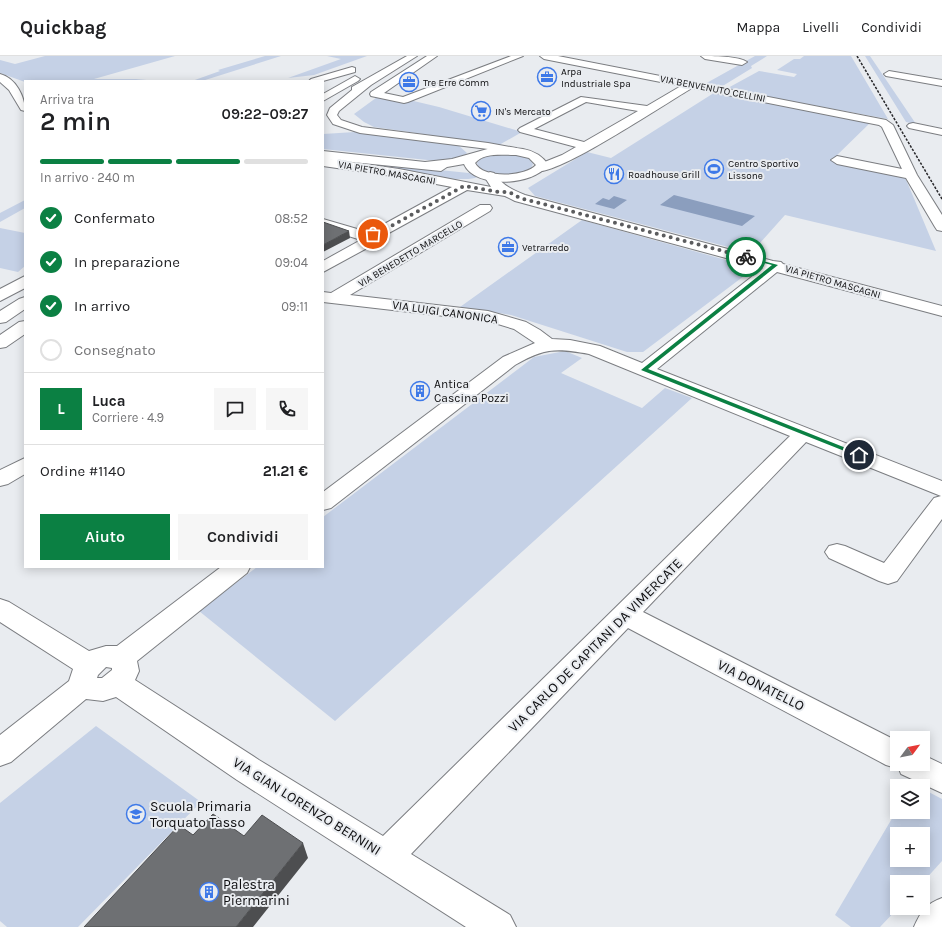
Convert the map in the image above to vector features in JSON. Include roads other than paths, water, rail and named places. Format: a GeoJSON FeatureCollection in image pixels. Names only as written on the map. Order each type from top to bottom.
{"type":"FeatureCollection","features":[{"type":"Feature","properties":{"kind":"main road"},"geometry":{"type":"LineString","coordinates":[[324,97],[396,56]]}},
{"type":"Feature","properties":{"kind":"main road"},"geometry":{"type":"LineString","coordinates":[[324,109],[413,56]]}},
{"type":"Feature","properties":{"kind":"main road"},"geometry":{"type":"LineString","coordinates":[[364,101],[433,56]]}},
{"type":"Feature","properties":{"kind":"main road"},"geometry":{"type":"LineString","coordinates":[[375,94],[404,100],[519,56]]}},
{"type":"Feature","properties":{"kind":"main road","name":"VIA BENVENUTO CELLINI"},"geometry":{"type":"LineString","coordinates":[[544,56],[882,122],[887,125],[911,175]]}},
{"type":"Feature","properties":{"kind":"main road"},"geometry":{"type":"LineString","coordinates":[[705,56],[742,62]]}},
{"type":"Feature","properties":{"kind":"main road"},"geometry":{"type":"LineString","coordinates":[[606,68],[620,62]]}},
{"type":"Feature","properties":{"kind":"main road"},"geometry":{"type":"LineString","coordinates":[[317,80],[358,68],[324,85]]}},
{"type":"Feature","properties":{"kind":"main road"},"geometry":{"type":"LineString","coordinates":[[889,74],[942,83]]}},
{"type":"Feature","properties":{"kind":"main road"},"geometry":{"type":"LineString","coordinates":[[0,77],[24,85]]}},
{"type":"Feature","properties":{"kind":"main road"},"geometry":{"type":"LineString","coordinates":[[0,77],[13,88],[24,106]]}},
{"type":"Feature","properties":{"kind":"main road"},"geometry":{"type":"LineString","coordinates":[[369,81],[334,110],[332,115],[337,122],[360,130],[488,146],[518,152],[549,153],[572,150],[586,146]]}},
{"type":"Feature","properties":{"kind":"main road"},"geometry":{"type":"LineString","coordinates":[[509,192],[511,188],[536,171],[566,158],[691,84]]}},
{"type":"Feature","properties":{"kind":"main road"},"geometry":{"type":"LineString","coordinates":[[586,146],[524,130],[585,99],[647,109]]}},
{"type":"Feature","properties":{"kind":"main road"},"geometry":{"type":"LineString","coordinates":[[352,108],[347,113],[347,119],[374,132]]}},
{"type":"Feature","properties":{"kind":"main road"},"geometry":{"type":"LineString","coordinates":[[913,126],[942,132]]}},
{"type":"Feature","properties":{"kind":"main road"},"geometry":{"type":"LineString","coordinates":[[328,132],[360,130]]}},
{"type":"Feature","properties":{"kind":"main road"},"geometry":{"type":"LineString","coordinates":[[457,143],[471,149],[474,157]]}},
{"type":"Feature","properties":{"kind":"main road","name":"VIA PIETRO MASCAGNI"},"geometry":{"type":"LineString","coordinates":[[427,165],[474,157],[493,152],[518,152]]}},
{"type":"Feature","properties":{"kind":"main road"},"geometry":{"type":"LineString","coordinates":[[518,152],[541,162],[536,171]]}},
{"type":"Feature","properties":{"kind":"main road","name":"VIA PIETRO MASCAGNI"},"geometry":{"type":"LineString","coordinates":[[324,155],[427,165],[511,178],[536,171]]}},
{"type":"Feature","properties":{"kind":"main road","name":"VIA PIETRO MASCAGNI"},"geometry":{"type":"LineString","coordinates":[[474,157],[469,162],[469,166],[520,198],[776,265],[937,310],[942,324]]}},
{"type":"Feature","properties":{"kind":"main road"},"geometry":{"type":"LineString","coordinates":[[837,160],[911,175],[942,227]]}},
{"type":"Feature","properties":{"kind":"main road","name":"VIA PIETRO MASCAGNI"},"geometry":{"type":"LineString","coordinates":[[324,162],[449,189],[464,186],[498,192],[509,192]]}},
{"type":"Feature","properties":{"kind":"main road","name":"VIA PIETRO MASCAGNI"},"geometry":{"type":"LineString","coordinates":[[449,189],[482,180],[484,175]]}},
{"type":"Feature","properties":{"kind":"main road"},"geometry":{"type":"LineString","coordinates":[[324,223],[363,236],[382,231],[449,189]]}},
{"type":"Feature","properties":{"kind":"main road","name":"VIA BENEDETTO MARCELLO"},"geometry":{"type":"LineString","coordinates":[[329,297],[485,208]]}},
{"type":"Feature","properties":{"kind":"main road"},"geometry":{"type":"LineString","coordinates":[[324,266],[364,244],[366,241],[363,236]]}},
{"type":"Feature","properties":{"kind":"main road"},"geometry":{"type":"LineString","coordinates":[[644,370],[776,265]]}},
{"type":"Feature","properties":{"kind":"main road"},"geometry":{"type":"LineString","coordinates":[[0,296],[24,282]]}},
{"type":"Feature","properties":{"kind":"main road","name":"VIA LUIGI CANONICA"},"geometry":{"type":"LineString","coordinates":[[329,297],[481,315],[512,323],[538,335],[547,344]]}},
{"type":"Feature","properties":{"kind":"main road"},"geometry":{"type":"LineString","coordinates":[[0,318],[24,303]]}},
{"type":"Feature","properties":{"kind":"main road"},"geometry":{"type":"LineString","coordinates":[[0,343],[24,327]]}},
{"type":"Feature","properties":{"kind":"main road"},"geometry":{"type":"LineString","coordinates":[[324,502],[509,361],[530,348],[547,344],[566,344],[594,350],[942,489]]}},
{"type":"Feature","properties":{"kind":"main road","name":"VIA CARLO DE CAPITANI DA VIMERCATE"},"geometry":{"type":"LineString","coordinates":[[386,856],[804,433]]}},
{"type":"Feature","properties":{"kind":"main road"},"geometry":{"type":"LineString","coordinates":[[0,479],[24,466]]}},
{"type":"Feature","properties":{"kind":"main road"},"geometry":{"type":"LineString","coordinates":[[837,552],[888,575],[942,503]]}},
{"type":"Feature","properties":{"kind":"main road"},"geometry":{"type":"LineString","coordinates":[[0,753],[87,675],[105,656],[119,671],[237,568]]}},
{"type":"Feature","properties":{"kind":"main road"},"geometry":{"type":"LineString","coordinates":[[0,609],[87,675]]}},
{"type":"Feature","properties":{"kind":"main road","name":"VIA DONATELLO"},"geometry":{"type":"LineString","coordinates":[[625,615],[890,752]]}},
{"type":"Feature","properties":{"kind":"main road","name":"VIA GIAN LORENZO BERNINI"},"geometry":{"type":"LineString","coordinates":[[119,671],[248,770],[498,927]]}},
{"type":"Feature","properties":{"kind":"main road"},"geometry":{"type":"LineString","coordinates":[[925,771],[942,780]]}},
{"type":"Feature","properties":{"kind":"main road"},"geometry":{"type":"LineString","coordinates":[[932,927],[942,915]]}},
{"type":"Feature","properties":{"kind":"railway"},"geometry":{"type":"LineString","coordinates":[[857,56],[942,199]]}},
{"type":"Feature","properties":{"kind":"place","name":"Arpa Industriale Spa"},"geometry":{"type":"Point","coordinates":[547,77]}},
{"type":"Feature","properties":{"kind":"place","name":"Tre Erre Comm"},"geometry":{"type":"Point","coordinates":[409,82]}},
{"type":"Feature","properties":{"kind":"place","name":"IN's Mercato"},"geometry":{"type":"Point","coordinates":[481,111]}},
{"type":"Feature","properties":{"kind":"place","name":"Centro Sportivo Lissone"},"geometry":{"type":"Point","coordinates":[714,169]}},
{"type":"Feature","properties":{"kind":"place","name":"Roadhouse Grill"},"geometry":{"type":"Point","coordinates":[614,174]}},
{"type":"Feature","properties":{"kind":"place","name":"Vetrarredo"},"geometry":{"type":"Point","coordinates":[508,247]}},
{"type":"Feature","properties":{"kind":"place","name":"Antica Cascina Pozzi"},"geometry":{"type":"Point","coordinates":[420,391]}},
{"type":"Feature","properties":{"kind":"place","name":"Scuola Primaria Torquato Tasso"},"geometry":{"type":"Point","coordinates":[136,814]}},
{"type":"Feature","properties":{"kind":"place","name":"Palestra Piermarini"},"geometry":{"type":"Point","coordinates":[209,892]}}]}
